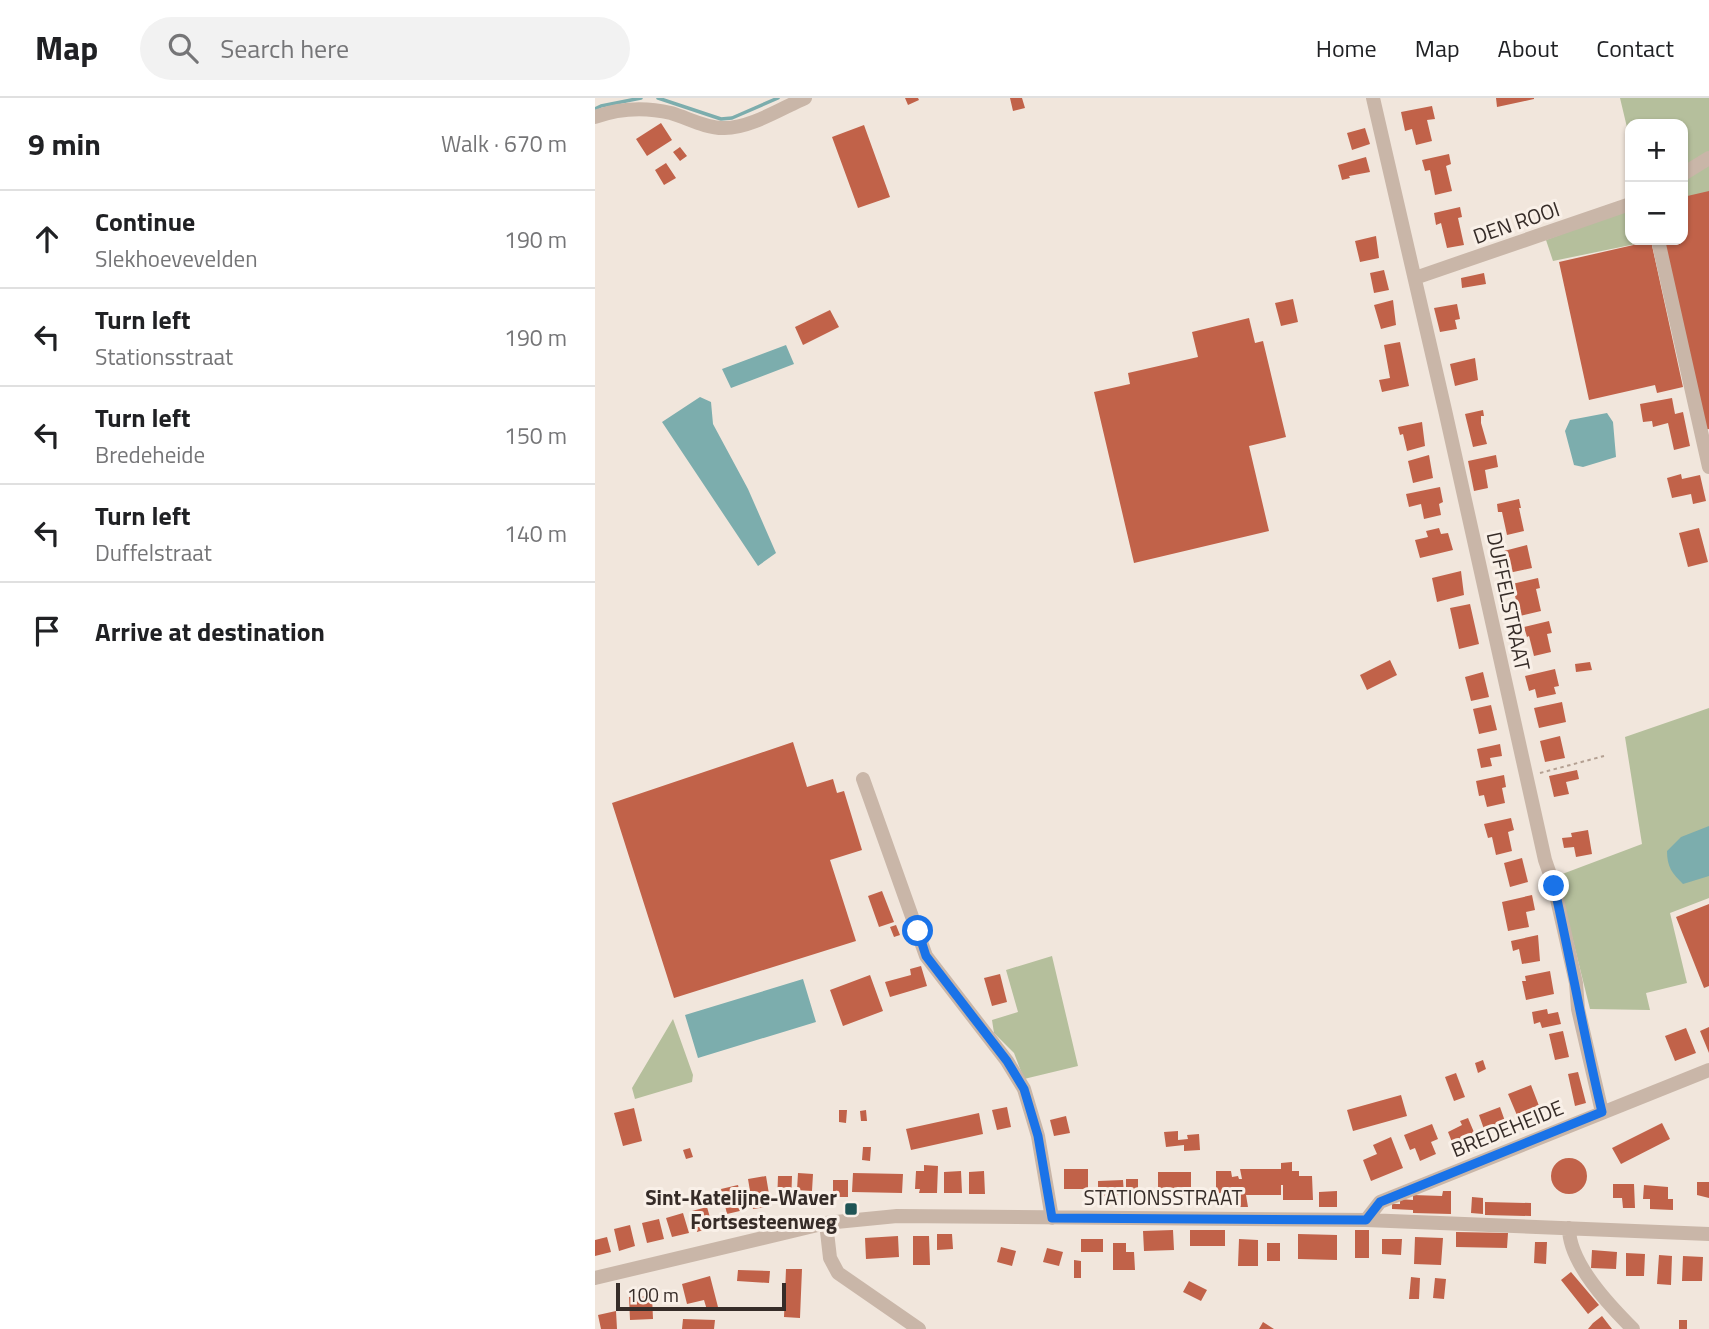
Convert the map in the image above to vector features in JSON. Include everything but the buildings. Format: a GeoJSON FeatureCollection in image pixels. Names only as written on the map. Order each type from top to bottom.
{"type":"FeatureCollection","features":[{"type":"Feature","properties":{"kind":"street"},"geometry":{"type":"LineString","coordinates":[[595,117],[632,108],[670,113],[700,124],[731,128],[805,98]]}},
{"type":"Feature","properties":{"kind":"street","name":"DUFFELSTRAAT"},"geometry":{"type":"LineString","coordinates":[[1373,98],[1545,860],[1576,983],[1578,1009],[1602,1112]]}},
{"type":"Feature","properties":{"kind":"street"},"geometry":{"type":"LineString","coordinates":[[1688,171],[1709,158]]}},
{"type":"Feature","properties":{"kind":"street","name":"DEN ROOI"},"geometry":{"type":"LineString","coordinates":[[1415,278],[1625,206]]}},
{"type":"Feature","properties":{"kind":"street"},"geometry":{"type":"LineString","coordinates":[[1659,245],[1709,467]]}},
{"type":"Feature","properties":{"kind":"street"},"geometry":{"type":"LineString","coordinates":[[863,779],[926,956],[1007,1061],[1024,1089],[1038,1136],[1052,1218]]}},
{"type":"Feature","properties":{"kind":"street","name":"BREDEHEIDE"},"geometry":{"type":"LineString","coordinates":[[1366,1220],[1380,1202],[1709,1070]]}},
{"type":"Feature","properties":{"kind":"street","name":"STATIONSSTRAAT"},"geometry":{"type":"LineString","coordinates":[[595,1278],[826,1223],[897,1216],[1366,1220],[1709,1234]]}},
{"type":"Feature","properties":{"kind":"street"},"geometry":{"type":"LineString","coordinates":[[826,1223],[830,1258],[838,1273],[919,1329]]}},
{"type":"Feature","properties":{"kind":"street"},"geometry":{"type":"LineString","coordinates":[[1569,1228],[1574,1249],[1584,1270],[1633,1329]]}},
{"type":"Feature","properties":{"kind":"path"},"geometry":{"type":"LineString","coordinates":[[1526,777],[1604,756]]}},
{"type":"Feature","properties":{"kind":"green space"},"geometry":{"type":"Polygon","coordinates":[[[1620,98],[1709,98],[1709,152],[1688,166],[1688,119],[1625,119],[1620,98]]]}},
{"type":"Feature","properties":{"kind":"green space"},"geometry":{"type":"Polygon","coordinates":[[[1709,162],[1709,192],[1688,197],[1688,175],[1709,162]]]}},
{"type":"Feature","properties":{"kind":"green space"},"geometry":{"type":"Polygon","coordinates":[[[1625,211],[1625,245],[1631,245],[1553,261],[1546,240],[1625,211]]]}},
{"type":"Feature","properties":{"kind":"green space"},"geometry":{"type":"Polygon","coordinates":[[[1709,708],[1709,898],[1670,913],[1687,983],[1646,993],[1650,1010],[1590,1009],[1557,876],[1642,844],[1625,737],[1709,708]]]}},
{"type":"Feature","properties":{"kind":"green space"},"geometry":{"type":"Polygon","coordinates":[[[1052,956],[1078,1066],[1024,1079],[1014,1053],[994,1033],[992,1020],[1018,1012],[1006,970],[1052,956]]]}},
{"type":"Feature","properties":{"kind":"green space"},"geometry":{"type":"Polygon","coordinates":[[[673,1019],[693,1075],[692,1082],[635,1099],[632,1088],[673,1019]]]}},
{"type":"Feature","properties":{"kind":"water"},"geometry":{"type":"Polygon","coordinates":[[[786,345],[794,364],[731,388],[722,369],[786,345]]]}},
{"type":"Feature","properties":{"kind":"water"},"geometry":{"type":"Polygon","coordinates":[[[700,397],[711,402],[713,424],[748,489],[776,553],[758,566],[662,422],[700,397]]]}},
{"type":"Feature","properties":{"kind":"water"},"geometry":{"type":"Polygon","coordinates":[[[1607,413],[1613,422],[1616,457],[1583,467],[1574,465],[1565,431],[1570,420],[1607,413]]]}},
{"type":"Feature","properties":{"kind":"water"},"geometry":{"type":"Polygon","coordinates":[[[1709,826],[1709,876],[1683,884],[1671,869],[1667,851],[1681,837],[1709,826]]]}},
{"type":"Feature","properties":{"kind":"water"},"geometry":{"type":"Polygon","coordinates":[[[803,979],[816,1022],[698,1058],[685,1015],[803,979]]]}},
{"type":"Feature","properties":{"kind":"waterway"},"geometry":{"type":"LineString","coordinates":[[595,109],[641,98]]}},
{"type":"Feature","properties":{"kind":"waterway"},"geometry":{"type":"LineString","coordinates":[[658,98],[721,119],[732,118],[778,98]]}},
{"type":"Feature","properties":{"kind":"place","name":"Sint-Katelijne-Waver Fortsesteenweg"},"geometry":{"type":"Point","coordinates":[851,1209]}},
{"type":"Feature","properties":{"kind":"route"},"geometry":{"type":"LineString","coordinates":[[918,931],[926,956],[1007,1061],[1024,1089],[1038,1136],[1052,1218],[1366,1220],[1380,1202],[1602,1112],[1554,886]]}}]}
